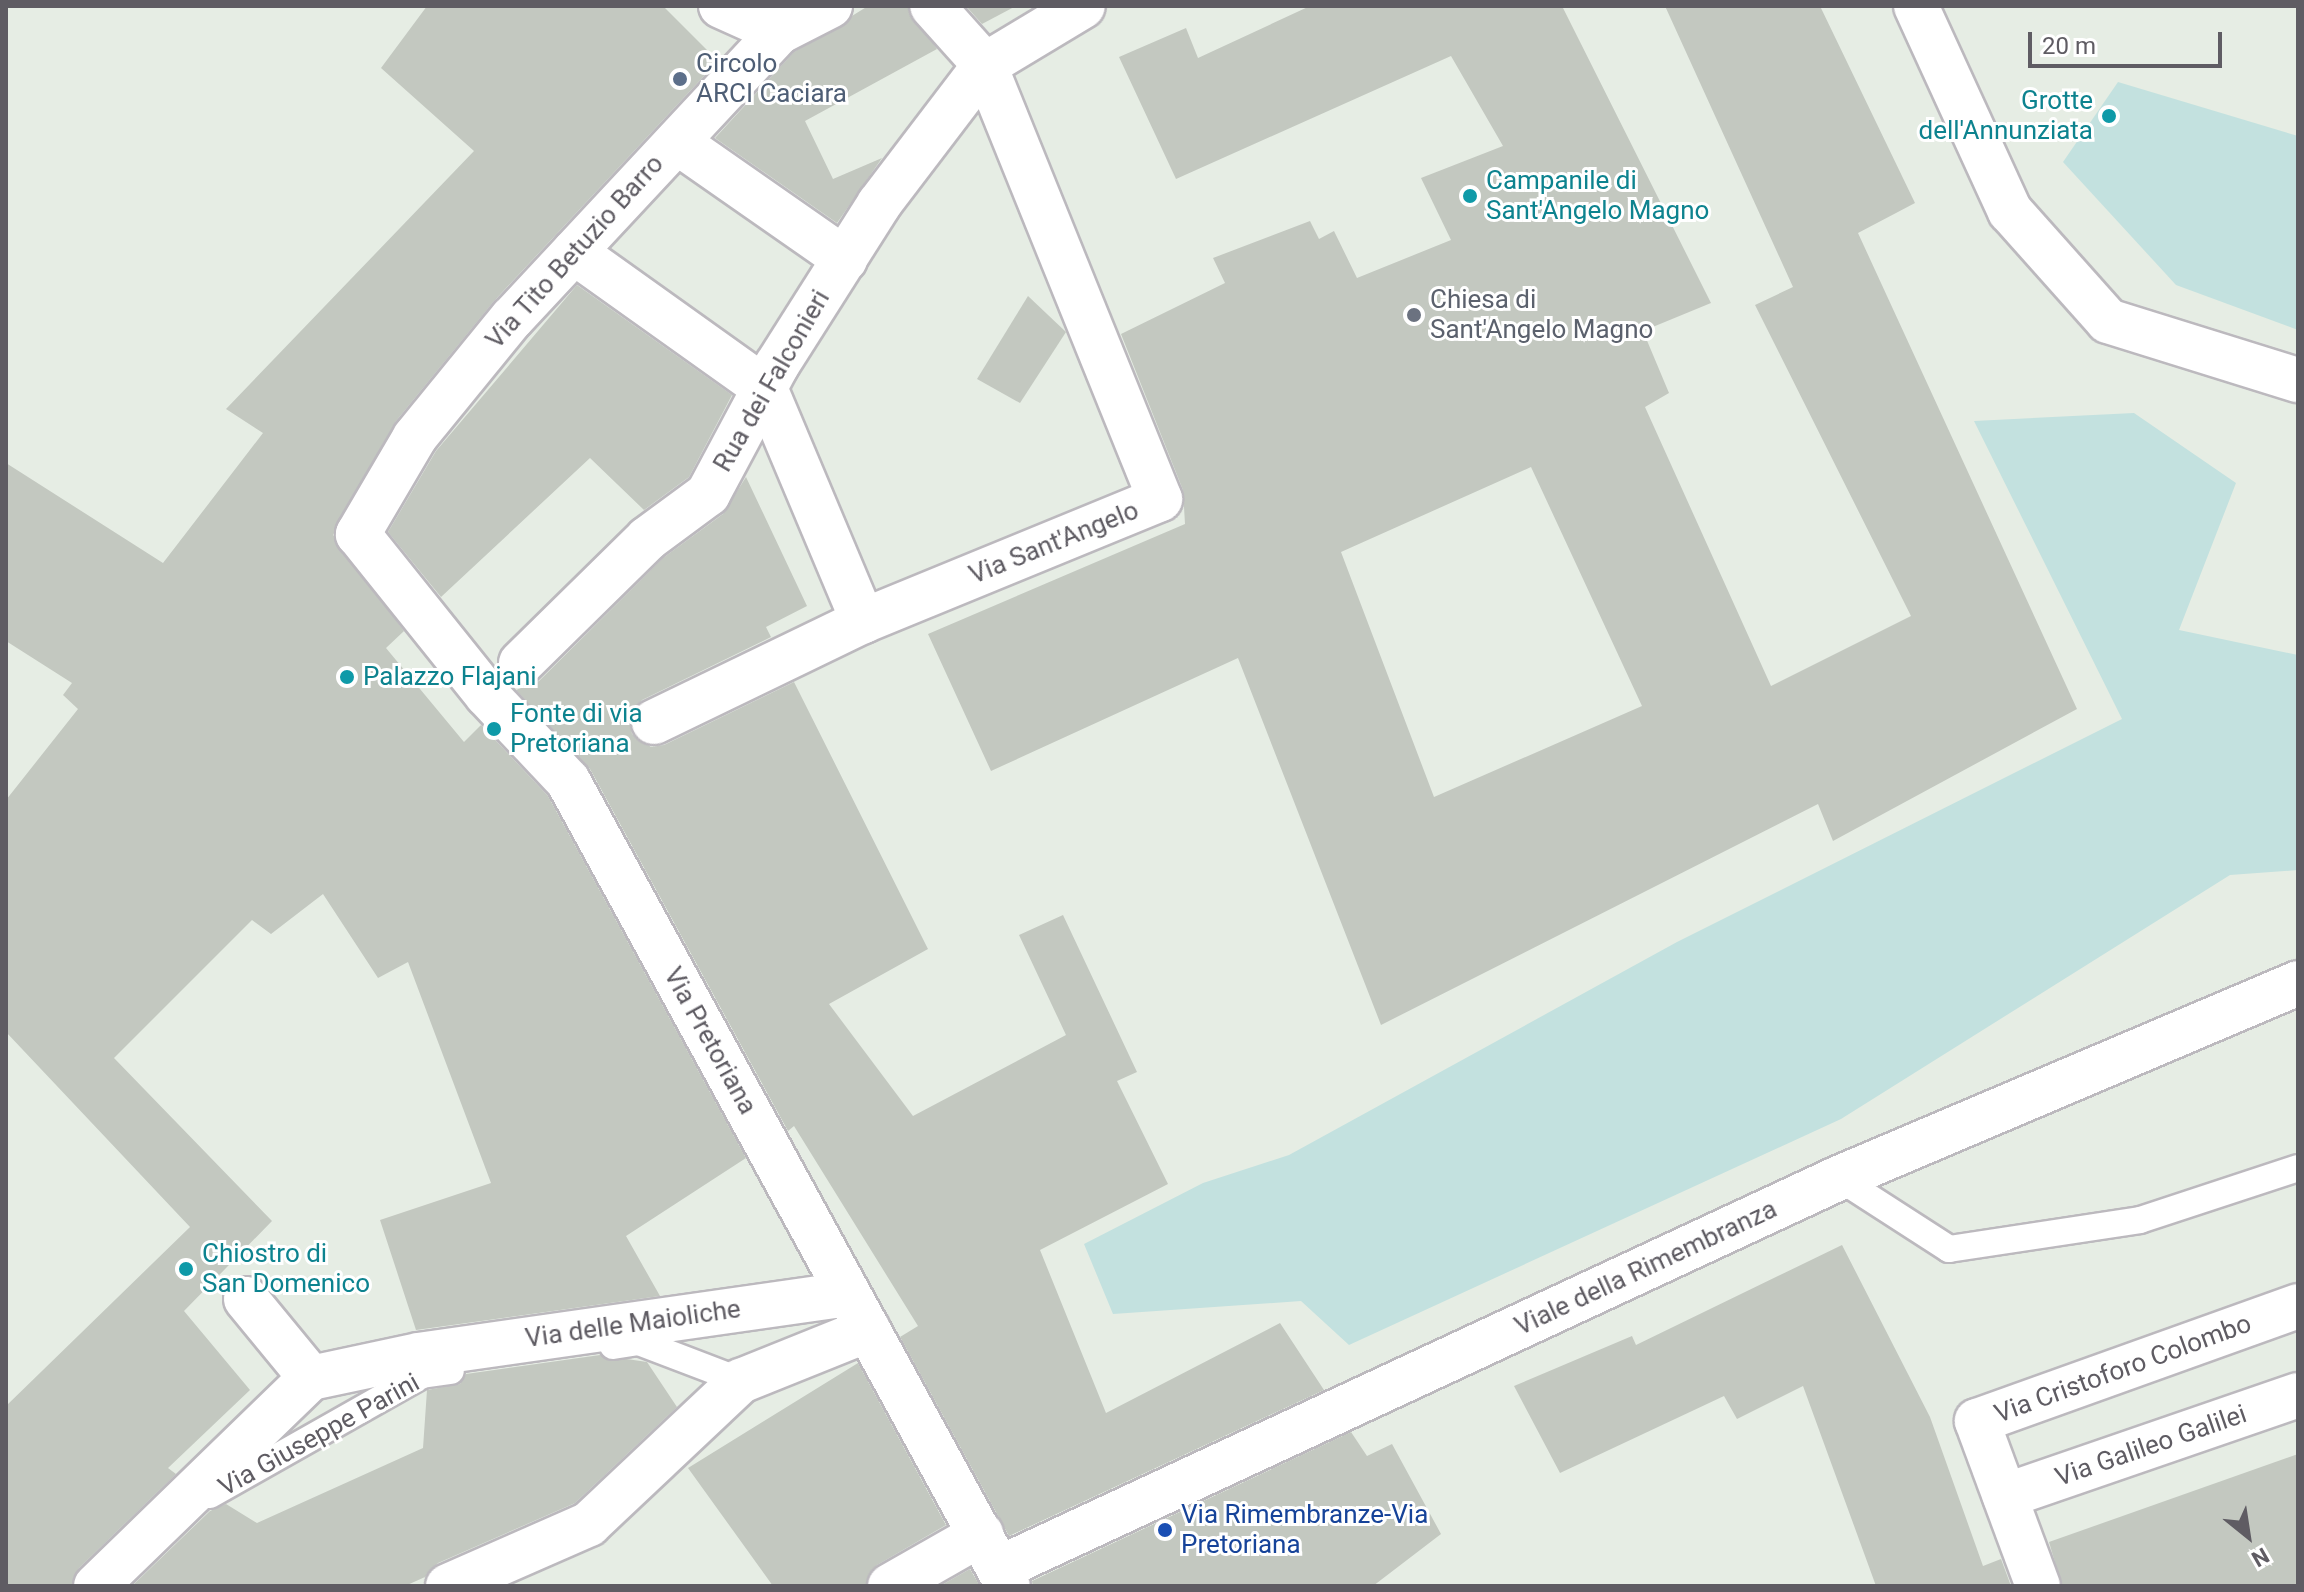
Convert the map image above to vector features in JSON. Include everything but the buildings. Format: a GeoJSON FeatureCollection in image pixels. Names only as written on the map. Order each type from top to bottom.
{"type":"FeatureCollection","features":[{"type":"Feature","properties":{"kind":"street"},"geometry":{"type":"LineString","coordinates":[[721,6],[779,32]]}},
{"type":"Feature","properties":{"kind":"street","name":"Via Tito Betuzio Barro"},"geometry":{"type":"LineString","coordinates":[[358,534],[415,437],[574,252],[779,32],[830,6]]}},
{"type":"Feature","properties":{"kind":"street"},"geometry":{"type":"LineString","coordinates":[[932,6],[985,65],[1083,6]]}},
{"type":"Feature","properties":{"kind":"street"},"geometry":{"type":"LineString","coordinates":[[1916,6],[2010,211],[2108,321],[2298,380]]}},
{"type":"Feature","properties":{"kind":"street","name":"Rua dei Falconieri"},"geometry":{"type":"LineString","coordinates":[[521,663],[647,539],[708,494],[765,388],[845,259],[985,65]]}},
{"type":"Feature","properties":{"kind":"street","name":"Via Sant'Angelo"},"geometry":{"type":"LineString","coordinates":[[654,722],[863,621],[1160,499],[985,65]]}},
{"type":"Feature","properties":{"kind":"street"},"geometry":{"type":"LineString","coordinates":[[677,142],[845,259]]}},
{"type":"Feature","properties":{"kind":"street"},"geometry":{"type":"LineString","coordinates":[[574,252],[765,388],[863,621]]}},
{"type":"Feature","properties":{"kind":"street","name":"Via Pretoriana"},"geometry":{"type":"LineString","coordinates":[[358,534],[487,695],[568,781],[996,1563]]}},
{"type":"Feature","properties":{"kind":"street","name":"Viale della Rimembranza"},"geometry":{"type":"LineString","coordinates":[[890,1586],[996,1563],[1839,1178],[2298,983]]}},
{"type":"Feature","properties":{"kind":"street"},"geometry":{"type":"LineString","coordinates":[[96,1586],[311,1378],[246,1299]]}},
{"type":"Feature","properties":{"kind":"street","name":"Via Cristoforo Colombo"},"geometry":{"type":"LineString","coordinates":[[2005,1496],[1977,1421],[2298,1306]]}},
{"type":"Feature","properties":{"kind":"street"},"geometry":{"type":"LineString","coordinates":[[448,1586],[589,1524],[741,1381],[858,1312]]}},
{"type":"Feature","properties":{"kind":"street","name":"Via delle Maioliche"},"geometry":{"type":"LineString","coordinates":[[311,1378],[419,1355],[858,1312]]}},
{"type":"Feature","properties":{"kind":"street","name":"Via Galileo Galilei"},"geometry":{"type":"LineString","coordinates":[[2005,1496],[2298,1395]]}},
{"type":"Feature","properties":{"kind":"street"},"geometry":{"type":"LineString","coordinates":[[2005,1496],[2038,1586]]}},
{"type":"Feature","properties":{"kind":"lane"},"geometry":{"type":"LineString","coordinates":[[1839,1178],[1949,1249],[2140,1220],[2298,1168]]}},
{"type":"Feature","properties":{"kind":"lane","name":"Via Giuseppe Parini"},"geometry":{"type":"LineString","coordinates":[[116,1586],[214,1491],[422,1375],[639,1342],[741,1381]]}},
{"type":"Feature","properties":{"kind":"shaded area"},"geometry":{"type":"Polygon","coordinates":[[[2118,82],[2298,136],[2298,330],[2176,285],[2063,162],[2118,82]]]}},
{"type":"Feature","properties":{"kind":"shaded area"},"geometry":{"type":"Polygon","coordinates":[[[2134,413],[2236,483],[2179,630],[2298,655],[2298,870],[2230,875],[1841,1119],[1349,1345],[1301,1301],[1113,1314],[1084,1244],[1203,1183],[1289,1155],[1677,942],[2122,719],[1974,421],[2134,413]]]}},
{"type":"Feature","properties":{"kind":"place","name":"Circolo ARCI Caciara"},"geometry":{"type":"Point","coordinates":[680,79]}},
{"type":"Feature","properties":{"kind":"place","name":"Grotte dell'Annunziata"},"geometry":{"type":"Point","coordinates":[2109,116]}},
{"type":"Feature","properties":{"kind":"place","name":"Campanile di Sant'Angelo Magno"},"geometry":{"type":"Point","coordinates":[1470,196]}},
{"type":"Feature","properties":{"kind":"place","name":"Chiesa di Sant'Angelo Magno"},"geometry":{"type":"Point","coordinates":[1414,315]}},
{"type":"Feature","properties":{"kind":"place","name":"Palazzo Flajani"},"geometry":{"type":"Point","coordinates":[347,677]}},
{"type":"Feature","properties":{"kind":"place","name":"Fonte di via Pretoriana"},"geometry":{"type":"Point","coordinates":[494,729]}},
{"type":"Feature","properties":{"kind":"place","name":"Chiostro di San Domenico"},"geometry":{"type":"Point","coordinates":[186,1269]}},
{"type":"Feature","properties":{"kind":"place","name":"Via Rimembranze-Via Pretoriana"},"geometry":{"type":"Point","coordinates":[1165,1530]}}]}
